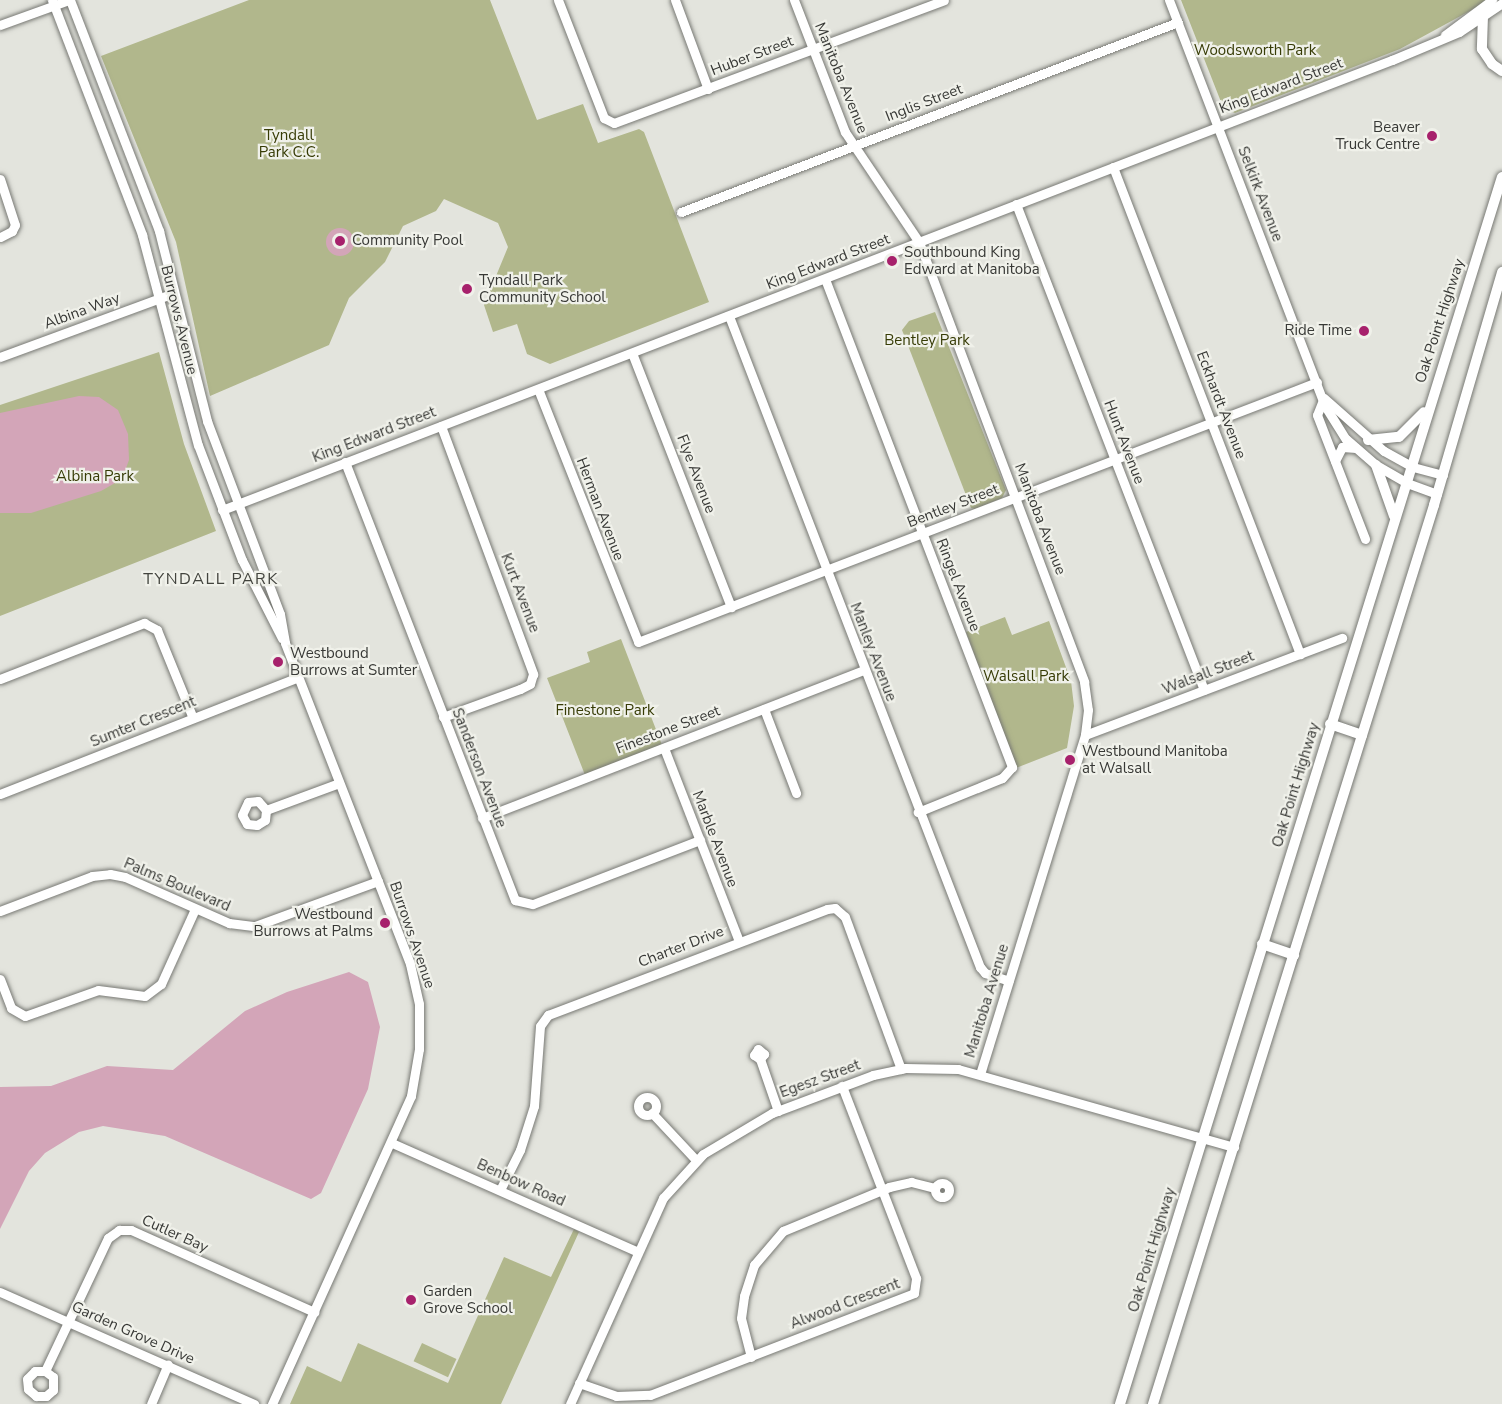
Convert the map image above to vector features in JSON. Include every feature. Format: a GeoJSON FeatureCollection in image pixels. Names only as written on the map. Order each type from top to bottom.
{"type":"FeatureCollection","features":[{"type":"Feature","properties":{"kind":"main road"},"geometry":{"type":"LineString","coordinates":[[1483,16],[1482,49],[1492,64],[1502,70]]}},
{"type":"Feature","properties":{"kind":"main road","name":"Oak Point Highway"},"geometry":{"type":"LineString","coordinates":[[1120,1404],[1394,516],[1413,467],[1431,398],[1502,177]]}},
{"type":"Feature","properties":{"kind":"main road"},"geometry":{"type":"LineString","coordinates":[[1153,1404],[1443,476],[1502,272]]}},
{"type":"Feature","properties":{"kind":"main road"},"geometry":{"type":"LineString","coordinates":[[1368,440],[1393,440],[1404,434],[1423,414],[1431,398]]}},
{"type":"Feature","properties":{"kind":"main road"},"geometry":{"type":"LineString","coordinates":[[1376,465],[1394,516]]}},
{"type":"Feature","properties":{"kind":"main road"},"geometry":{"type":"LineString","coordinates":[[1330,724],[1362,735]]}},
{"type":"Feature","properties":{"kind":"main road"},"geometry":{"type":"LineString","coordinates":[[1262,944],[1294,955]]}},
{"type":"Feature","properties":{"kind":"street"},"geometry":{"type":"LineString","coordinates":[[0,25],[53,3],[70,0]]}},
{"type":"Feature","properties":{"kind":"street","name":"Burrows Avenue"},"geometry":{"type":"LineString","coordinates":[[70,0],[159,231],[207,422],[280,614],[285,643],[414,976],[421,1030],[411,1096],[392,1143],[272,1404]]}},
{"type":"Feature","properties":{"kind":"street","name":"Huber Street"},"geometry":{"type":"LineString","coordinates":[[558,0],[604,118],[614,123],[944,0]]}},
{"type":"Feature","properties":{"kind":"street"},"geometry":{"type":"LineString","coordinates":[[675,0],[708,89]]}},
{"type":"Feature","properties":{"kind":"street","name":"Manitoba Avenue"},"geometry":{"type":"LineString","coordinates":[[794,0],[853,146],[919,242],[1084,682],[1088,710],[1085,735],[980,1074]]}},
{"type":"Feature","properties":{"kind":"street","name":"Selkirk Avenue"},"geometry":{"type":"LineString","coordinates":[[1169,0],[1335,425],[1376,465],[1407,483],[1437,494]]}},
{"type":"Feature","properties":{"kind":"street","name":"King Edward Street"},"geometry":{"type":"LineString","coordinates":[[1444,36],[1492,0]]}},
{"type":"Feature","properties":{"kind":"street","name":"Burrows Avenue"},"geometry":{"type":"LineString","coordinates":[[53,3],[142,235],[186,408],[222,510],[269,619],[285,643]]}},
{"type":"Feature","properties":{"kind":"street","name":"King Edward Street"},"geometry":{"type":"LineString","coordinates":[[222,510],[1392,60],[1483,16],[1502,3]]}},
{"type":"Feature","properties":{"kind":"street","name":"Inglis Street"},"geometry":{"type":"LineString","coordinates":[[681,212],[1178,22]]}},
{"type":"Feature","properties":{"kind":"street","name":"Eckhardt Avenue"},"geometry":{"type":"LineString","coordinates":[[1113,167],[1300,654]]}},
{"type":"Feature","properties":{"kind":"street"},"geometry":{"type":"LineString","coordinates":[[0,179],[15,225],[12,231],[0,237]]}},
{"type":"Feature","properties":{"kind":"street","name":"Hunt Avenue"},"geometry":{"type":"LineString","coordinates":[[1016,204],[1204,690]]}},
{"type":"Feature","properties":{"kind":"street","name":"Ringel Avenue"},"geometry":{"type":"LineString","coordinates":[[825,279],[1012,767],[1002,778],[918,812]]}},
{"type":"Feature","properties":{"kind":"street","name":"Albina Way"},"geometry":{"type":"LineString","coordinates":[[0,357],[174,293]]}},
{"type":"Feature","properties":{"kind":"street","name":"Manley Avenue"},"geometry":{"type":"LineString","coordinates":[[729,316],[918,812],[980,967],[985,973],[1009,981]]}},
{"type":"Feature","properties":{"kind":"street","name":"Flye Avenue"},"geometry":{"type":"LineString","coordinates":[[632,352],[731,607]]}},
{"type":"Feature","properties":{"kind":"street","name":"Bentley Street"},"geometry":{"type":"LineString","coordinates":[[634,640],[638,642],[827,571],[1317,382]]}},
{"type":"Feature","properties":{"kind":"street","name":"Herman Avenue"},"geometry":{"type":"LineString","coordinates":[[538,389],[634,640]]}},
{"type":"Feature","properties":{"kind":"street","name":"Selkirk Avenue"},"geometry":{"type":"LineString","coordinates":[[1324,398],[1368,440],[1413,467],[1443,476]]}},
{"type":"Feature","properties":{"kind":"street","name":"Selkirk Avenue"},"geometry":{"type":"LineString","coordinates":[[1324,398],[1317,415],[1365,539]]}},
{"type":"Feature","properties":{"kind":"street","name":"Kurt Avenue"},"geometry":{"type":"LineString","coordinates":[[441,426],[533,674],[530,684],[520,689],[443,717]]}},
{"type":"Feature","properties":{"kind":"street"},"geometry":{"type":"LineString","coordinates":[[1335,461],[1342,447],[1356,448]]}},
{"type":"Feature","properties":{"kind":"street","name":"Sanderson Avenue"},"geometry":{"type":"LineString","coordinates":[[345,462],[511,894],[526,905],[700,840]]}},
{"type":"Feature","properties":{"kind":"street"},"geometry":{"type":"LineString","coordinates":[[0,679],[144,623],[157,630],[193,718]]}},
{"type":"Feature","properties":{"kind":"street","name":"Walsall Street"},"geometry":{"type":"LineString","coordinates":[[1085,735],[1342,638]]}},
{"type":"Feature","properties":{"kind":"street","name":"Finestone Street"},"geometry":{"type":"LineString","coordinates":[[482,818],[864,670]]}},
{"type":"Feature","properties":{"kind":"street","name":"Sumter Crescent"},"geometry":{"type":"LineString","coordinates":[[0,795],[298,677]]}},
{"type":"Feature","properties":{"kind":"street"},"geometry":{"type":"LineString","coordinates":[[764,709],[796,793]]}},
{"type":"Feature","properties":{"kind":"street","name":"Marble Avenue"},"geometry":{"type":"LineString","coordinates":[[664,748],[739,941]]}},
{"type":"Feature","properties":{"kind":"street"},"geometry":{"type":"LineString","coordinates":[[266,810],[339,783]]}},
{"type":"Feature","properties":{"kind":"street","name":"Palms Boulevard"},"geometry":{"type":"LineString","coordinates":[[0,911],[92,876],[110,874],[125,877],[229,923],[263,925],[378,881]]}},
{"type":"Feature","properties":{"kind":"street"},"geometry":{"type":"LineString","coordinates":[[0,979],[11,1008],[25,1016],[98,990],[145,996],[161,984],[195,909]]}},
{"type":"Feature","properties":{"kind":"street","name":"Charter Drive"},"geometry":{"type":"LineString","coordinates":[[500,1190],[520,1150],[534,1106],[540,1026],[544,1018],[827,909],[842,911],[901,1069]]}},
{"type":"Feature","properties":{"kind":"street"},"geometry":{"type":"LineString","coordinates":[[760,1059],[778,1110]]}},
{"type":"Feature","properties":{"kind":"street","name":"Egesz Street"},"geometry":{"type":"LineString","coordinates":[[570,1404],[663,1198],[696,1160],[728,1135],[778,1110],[842,1086],[901,1069],[958,1068],[1234,1147]]}},
{"type":"Feature","properties":{"kind":"street","name":"Alwood Crescent"},"geometry":{"type":"LineString","coordinates":[[579,1383],[616,1396],[650,1395],[914,1293],[916,1278],[842,1086]]}},
{"type":"Feature","properties":{"kind":"street"},"geometry":{"type":"LineString","coordinates":[[652,1113],[696,1160]]}},
{"type":"Feature","properties":{"kind":"street","name":"Benbow Road"},"geometry":{"type":"LineString","coordinates":[[392,1143],[638,1252]]}},
{"type":"Feature","properties":{"kind":"street"},"geometry":{"type":"LineString","coordinates":[[751,1357],[741,1318],[748,1279],[763,1251],[795,1224],[882,1189],[911,1182],[935,1188]]}},
{"type":"Feature","properties":{"kind":"street","name":"Cutler Bay"},"geometry":{"type":"LineString","coordinates":[[69,1321],[108,1238],[119,1230],[130,1230],[314,1312]]}},
{"type":"Feature","properties":{"kind":"street","name":"Garden Grove Drive"},"geometry":{"type":"LineString","coordinates":[[0,1292],[168,1364],[254,1404]]}},
{"type":"Feature","properties":{"kind":"street"},"geometry":{"type":"LineString","coordinates":[[45,1371],[69,1321]]}},
{"type":"Feature","properties":{"kind":"street"},"geometry":{"type":"LineString","coordinates":[[151,1404],[168,1364]]}},
{"type":"Feature","properties":{"kind":"green space","name":"Tyndall Park C.C."},"geometry":{"type":"Polygon","coordinates":[[[249,0],[490,0],[537,120],[583,104],[598,143],[639,129],[644,132],[709,302],[550,364],[527,354],[517,324],[493,332],[484,305],[508,247],[498,223],[444,199],[436,211],[403,226],[385,262],[349,298],[329,345],[210,396],[176,242],[101,56],[249,0]]]}},
{"type":"Feature","properties":{"kind":"green space","name":"Woodsworth Park"},"geometry":{"type":"Polygon","coordinates":[[[1181,0],[1490,0],[1400,49],[1235,113],[1218,106],[1223,107],[1181,0]]]}},
{"type":"Feature","properties":{"kind":"green space","name":"Bentley Park"},"geometry":{"type":"Polygon","coordinates":[[[935,312],[1006,490],[1002,498],[975,509],[971,508],[902,330],[909,321],[935,312]]]}},
{"type":"Feature","properties":{"kind":"green space","name":"Albina Park"},"geometry":{"type":"Polygon","coordinates":[[[159,352],[184,444],[216,531],[0,616],[0,405],[159,352]]]}},
{"type":"Feature","properties":{"kind":"green space","name":"Walsall Park"},"geometry":{"type":"Polygon","coordinates":[[[1005,617],[1012,635],[1049,621],[1071,681],[1074,706],[1067,748],[1016,768],[966,632],[1005,617]]]}},
{"type":"Feature","properties":{"kind":"green space","name":"Finestone Park"},"geometry":{"type":"Polygon","coordinates":[[[621,639],[662,745],[585,775],[547,678],[590,662],[587,652],[621,639]]]}},
{"type":"Feature","properties":{"kind":"green space"},"geometry":{"type":"Polygon","coordinates":[[[574,1229],[579,1232],[501,1404],[290,1404],[307,1366],[341,1382],[358,1343],[448,1383],[504,1257],[551,1277],[574,1229]]]}},
{"type":"Feature","properties":{"kind":"green space"},"geometry":{"type":"Polygon","coordinates":[[[422,1343],[456,1359],[448,1377],[414,1361],[422,1343]]]}},
{"type":"Feature","properties":{"kind":"shaded area","name":"Community Pool"},"geometry":{"type":"Polygon","coordinates":[[[340,228],[350,232],[354,242],[350,252],[340,256],[330,252],[326,242],[330,232],[340,228]]]}},
{"type":"Feature","properties":{"kind":"shaded area"},"geometry":{"type":"Polygon","coordinates":[[[79,396],[99,397],[118,410],[128,434],[129,460],[122,479],[101,491],[31,513],[0,513],[0,413],[79,396]]]}},
{"type":"Feature","properties":{"kind":"shaded area"},"geometry":{"type":"Polygon","coordinates":[[[349,972],[368,982],[380,1027],[368,1089],[321,1193],[311,1199],[165,1136],[103,1126],[79,1132],[45,1153],[29,1171],[0,1229],[0,1087],[51,1086],[107,1066],[173,1070],[245,1011],[287,992],[349,972]]]}},
{"type":"Feature","properties":{"kind":"place","name":"Beaver Truck Centre"},"geometry":{"type":"Point","coordinates":[1432,136]}},
{"type":"Feature","properties":{"kind":"place","name":"Community Pool"},"geometry":{"type":"Point","coordinates":[340,241]}},
{"type":"Feature","properties":{"kind":"place","name":"Southbound King Edward at Manitoba"},"geometry":{"type":"Point","coordinates":[892,261]}},
{"type":"Feature","properties":{"kind":"place","name":"Tyndall Park Community School"},"geometry":{"type":"Point","coordinates":[467,289]}},
{"type":"Feature","properties":{"kind":"place","name":"Ride Time"},"geometry":{"type":"Point","coordinates":[1364,331]}},
{"type":"Feature","properties":{"kind":"place","name":"Westbound Burrows at Sumter"},"geometry":{"type":"Point","coordinates":[278,662]}},
{"type":"Feature","properties":{"kind":"place","name":"Westbound Manitoba at Walsall"},"geometry":{"type":"Point","coordinates":[1070,760]}},
{"type":"Feature","properties":{"kind":"place","name":"Westbound Burrows at Palms"},"geometry":{"type":"Point","coordinates":[385,923]}},
{"type":"Feature","properties":{"kind":"place","name":"Garden Grove School"},"geometry":{"type":"Point","coordinates":[411,1300]}},
{"type":"Feature","properties":{"kind":"district","name":"TYNDALL PARK"},"geometry":{"type":"Point","coordinates":[211,579]}}]}
